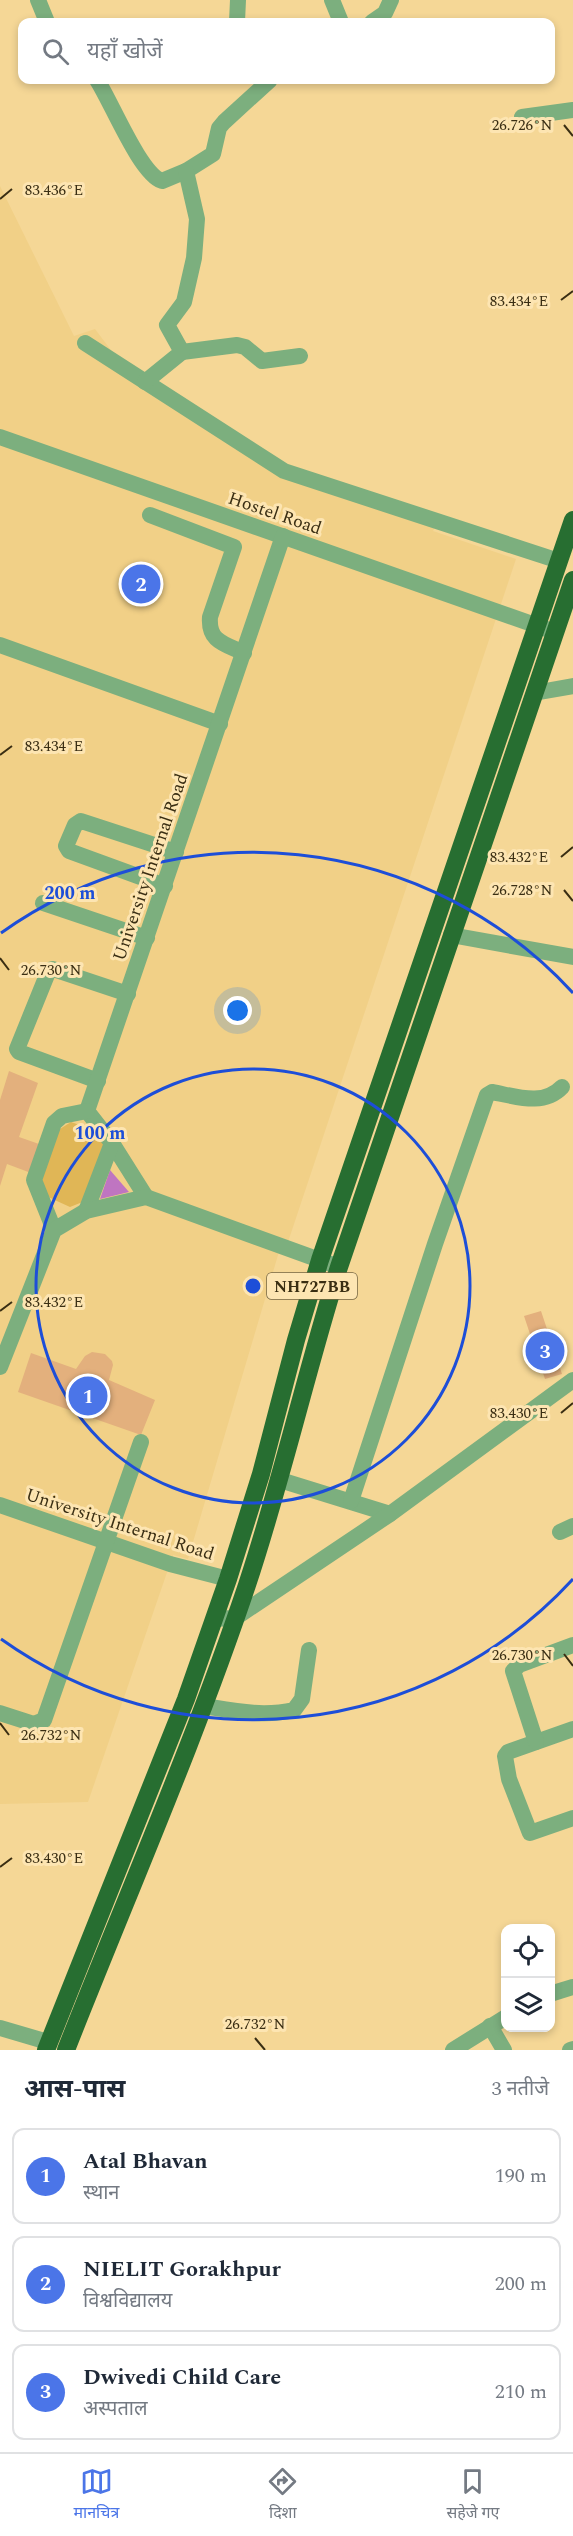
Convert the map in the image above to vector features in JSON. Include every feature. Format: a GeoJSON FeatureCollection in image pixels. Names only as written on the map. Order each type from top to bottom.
{"type":"FeatureCollection","features":[{"type":"Feature","properties":{"kind":"highway","name":"NH727BB"},"geometry":{"type":"LineString","coordinates":[[47,2046],[186,1699],[228,1579],[261,1474],[296,1340],[320,1260],[573,520]]}},
{"type":"Feature","properties":{"kind":"highway","name":"NH727BB"},"geometry":{"type":"LineString","coordinates":[[66,2050],[204,1706],[235,1618],[280,1480],[315,1345],[339,1267],[573,580]]}},
{"type":"Feature","properties":{"kind":"street"},"geometry":{"type":"LineString","coordinates":[[38,0],[45,18]]}},
{"type":"Feature","properties":{"kind":"street"},"geometry":{"type":"LineString","coordinates":[[237,18],[238,0]]}},
{"type":"Feature","properties":{"kind":"street"},"geometry":{"type":"LineString","coordinates":[[332,0],[339,18]]}},
{"type":"Feature","properties":{"kind":"street"},"geometry":{"type":"LineString","coordinates":[[378,18],[385,13],[391,0]]}},
{"type":"Feature","properties":{"kind":"street"},"geometry":{"type":"LineString","coordinates":[[99,84],[137,155],[157,179],[162,181],[186,171],[213,154],[219,128],[262,84]]}},
{"type":"Feature","properties":{"kind":"street"},"geometry":{"type":"LineString","coordinates":[[522,117],[573,110]]}},
{"type":"Feature","properties":{"kind":"street"},"geometry":{"type":"LineString","coordinates":[[182,352],[167,325],[184,302],[195,250],[197,219],[186,171]]}},
{"type":"Feature","properties":{"kind":"street"},"geometry":{"type":"LineString","coordinates":[[85,343],[285,471],[559,561]]}},
{"type":"Feature","properties":{"kind":"street"},"geometry":{"type":"LineString","coordinates":[[145,382],[182,352],[237,345],[245,347],[262,361],[300,356]]}},
{"type":"Feature","properties":{"kind":"street","name":"Hostel Road"},"geometry":{"type":"LineString","coordinates":[[0,437],[555,632]]}},
{"type":"Feature","properties":{"kind":"street"},"geometry":{"type":"LineString","coordinates":[[150,515],[234,547],[209,628],[214,637],[244,653]]}},
{"type":"Feature","properties":{"kind":"street","name":"University Internal Road"},"geometry":{"type":"LineString","coordinates":[[87,1111],[284,536]]}},
{"type":"Feature","properties":{"kind":"street"},"geometry":{"type":"LineString","coordinates":[[0,645],[220,724]]}},
{"type":"Feature","properties":{"kind":"street"},"geometry":{"type":"LineString","coordinates":[[534,693],[573,686]]}},
{"type":"Feature","properties":{"kind":"street"},"geometry":{"type":"LineString","coordinates":[[165,886],[69,851],[66,846],[75,825],[81,821],[176,852]]}},
{"type":"Feature","properties":{"kind":"street"},"geometry":{"type":"LineString","coordinates":[[43,903],[147,938]]}},
{"type":"Feature","properties":{"kind":"street"},"geometry":{"type":"LineString","coordinates":[[451,934],[573,957]]}},
{"type":"Feature","properties":{"kind":"street"},"geometry":{"type":"LineString","coordinates":[[17,1051],[49,970],[53,969],[128,994]]}},
{"type":"Feature","properties":{"kind":"street"},"geometry":{"type":"LineString","coordinates":[[0,1050],[17,1051],[98,1081]]}},
{"type":"Feature","properties":{"kind":"street"},"geometry":{"type":"LineString","coordinates":[[351,1502],[435,1244],[487,1095],[492,1092],[541,1099],[551,1096],[562,1087]]}},
{"type":"Feature","properties":{"kind":"street"},"geometry":{"type":"LineString","coordinates":[[54,1230],[34,1180],[54,1123],[62,1116],[87,1111],[112,1143],[146,1197]]}},
{"type":"Feature","properties":{"kind":"street"},"geometry":{"type":"LineString","coordinates":[[86,1211],[112,1143]]}},
{"type":"Feature","properties":{"kind":"street"},"geometry":{"type":"LineString","coordinates":[[0,1367],[54,1230],[86,1211],[146,1197],[339,1267]]}},
{"type":"Feature","properties":{"kind":"street"},"geometry":{"type":"LineString","coordinates":[[214,1619],[235,1618],[390,1514],[573,1380]]}},
{"type":"Feature","properties":{"kind":"street"},"geometry":{"type":"LineString","coordinates":[[0,1713],[34,1724],[44,1720],[141,1442]]}},
{"type":"Feature","properties":{"kind":"street"},"geometry":{"type":"LineString","coordinates":[[280,1480],[390,1514]]}},
{"type":"Feature","properties":{"kind":"street","name":"University Internal Road"},"geometry":{"type":"LineString","coordinates":[[0,1504],[170,1564],[228,1579]]}},
{"type":"Feature","properties":{"kind":"street"},"geometry":{"type":"LineString","coordinates":[[536,1742],[513,1671],[519,1665],[573,1645]]}},
{"type":"Feature","properties":{"kind":"street"},"geometry":{"type":"LineString","coordinates":[[204,1706],[257,1715],[273,1715],[294,1710],[302,1699],[309,1650]]}},
{"type":"Feature","properties":{"kind":"street"},"geometry":{"type":"LineString","coordinates":[[573,1729],[508,1752],[505,1756],[509,1779],[530,1833],[573,1818]]}},
{"type":"Feature","properties":{"kind":"street"},"geometry":{"type":"LineString","coordinates":[[555,1992],[573,1987]]}},
{"type":"Feature","properties":{"kind":"street"},"geometry":{"type":"LineString","coordinates":[[453,2050],[501,2020]]}},
{"type":"Feature","properties":{"kind":"street"},"geometry":{"type":"LineString","coordinates":[[490,2026],[504,2050]]}},
{"type":"Feature","properties":{"kind":"street"},"geometry":{"type":"LineString","coordinates":[[0,2028],[47,2046]]}},
{"type":"Feature","properties":{"kind":"shaded area"},"geometry":{"type":"Polygon","coordinates":[[[0,186],[74,336],[95,329],[126,370],[285,465],[438,521],[433,531],[516,559],[286,1248],[281,1245],[188,1559],[173,1555],[88,1802],[0,1804],[0,186]]]}},
{"type":"Feature","properties":{"kind":"shaded area"},"geometry":{"type":"Polygon","coordinates":[[[71,1122],[97,1131],[106,1148],[85,1201],[70,1207],[46,1196],[39,1177],[52,1134],[71,1122]]]}},
{"type":"Feature","properties":{"kind":"shaded area"},"geometry":{"type":"Polygon","coordinates":[[[110,1170],[129,1192],[100,1199],[110,1170]]]}},
{"type":"Feature","properties":{"kind":"building"},"geometry":{"type":"Polygon","coordinates":[[[9,1071],[38,1083],[19,1137],[39,1144],[31,1173],[7,1164],[0,1186],[0,1100],[9,1071]]]}},
{"type":"Feature","properties":{"kind":"building"},"geometry":{"type":"Polygon","coordinates":[[[541,1311],[562,1374],[545,1379],[524,1316],[541,1311]]]}},
{"type":"Feature","properties":{"kind":"building"},"geometry":{"type":"Polygon","coordinates":[[[92,1352],[105,1354],[112,1361],[109,1380],[155,1400],[141,1435],[18,1392],[31,1353],[76,1369],[85,1356],[92,1352]]]}},
{"type":"Feature","properties":{"kind":"place","name":"NIELIT Gorakhpur"},"geometry":{"type":"Point","coordinates":[141,584]}},
{"type":"Feature","properties":{"kind":"place","name":"Dwivedi Child Care"},"geometry":{"type":"Point","coordinates":[545,1351]}},
{"type":"Feature","properties":{"kind":"place","name":"Atal Bhavan"},"geometry":{"type":"Point","coordinates":[88,1396]}}]}
